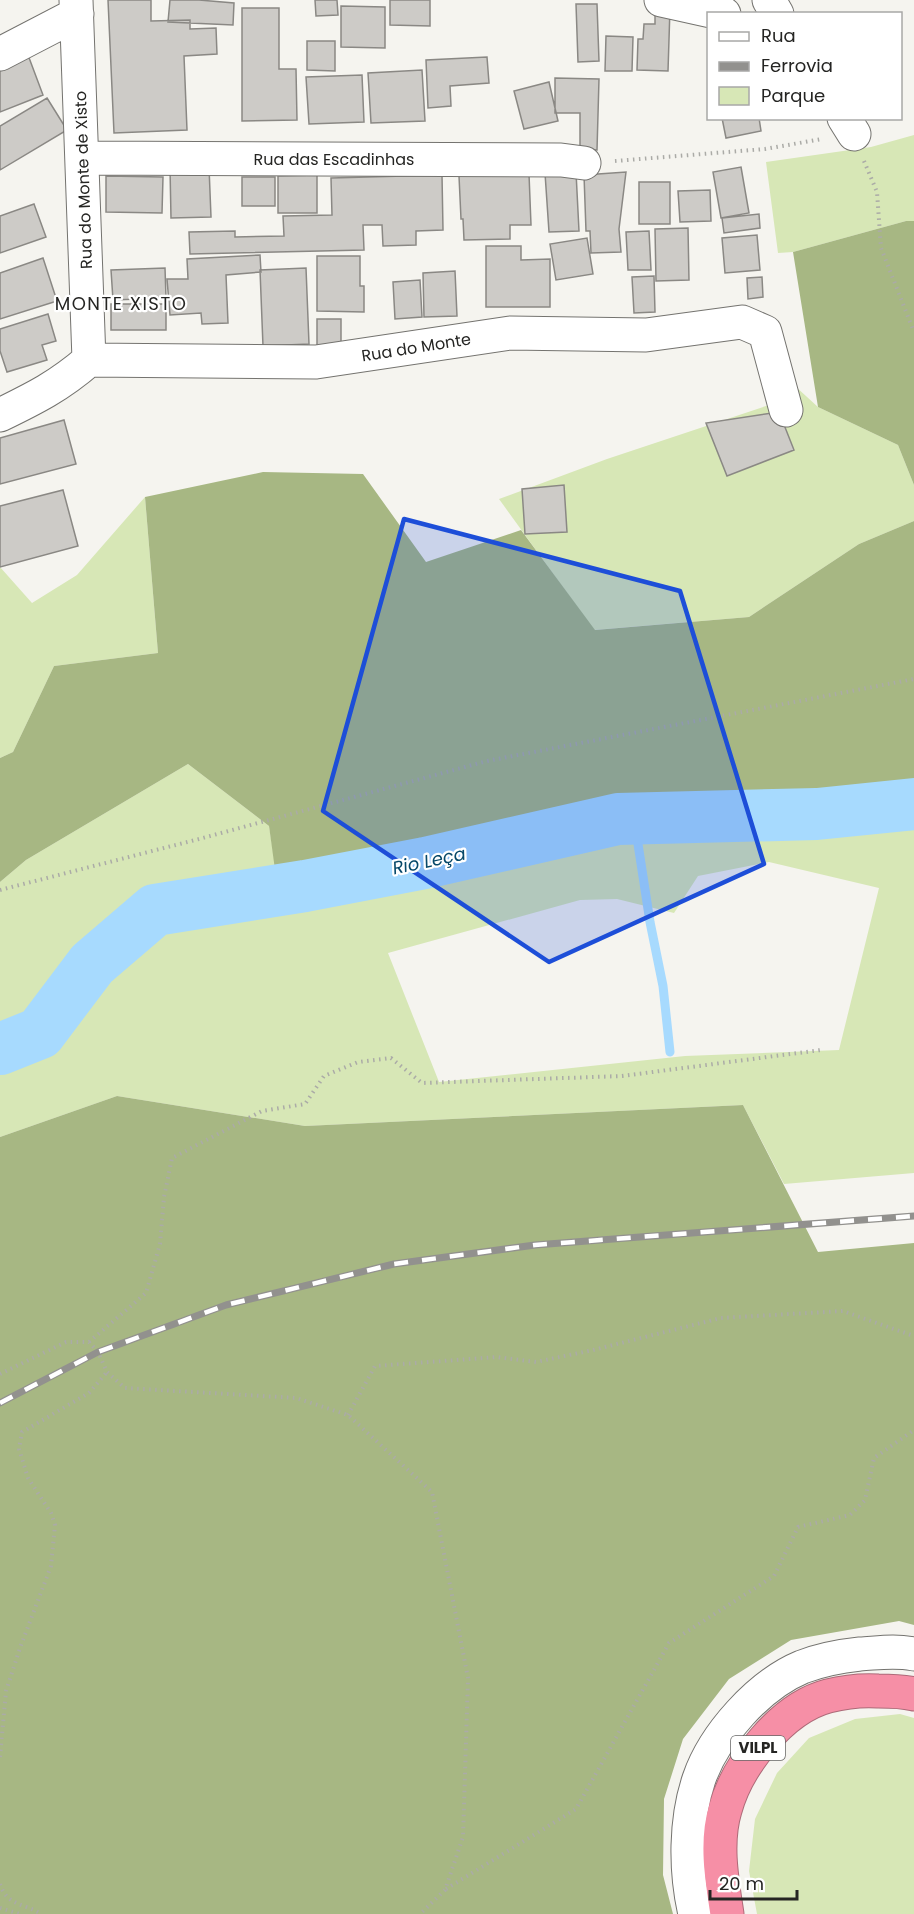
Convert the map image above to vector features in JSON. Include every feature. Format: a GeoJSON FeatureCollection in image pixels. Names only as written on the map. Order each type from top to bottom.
{"type":"FeatureCollection","features":[{"type":"Feature","properties":{"kind":"highway","name":"VILPL"},"geometry":{"type":"LineString","coordinates":[[727,1914],[720,1840],[725,1810],[745,1764],[764,1740],[797,1710],[827,1696],[865,1690],[903,1691],[914,1694]]}},
{"type":"Feature","properties":{"kind":"street"},"geometry":{"type":"LineString","coordinates":[[660,0],[715,12]]}},
{"type":"Feature","properties":{"kind":"street"},"geometry":{"type":"LineString","coordinates":[[0,54],[77,7]]}},
{"type":"Feature","properties":{"kind":"street","name":"Rua do Monte de Xisto"},"geometry":{"type":"LineString","coordinates":[[77,7],[89,360]]}},
{"type":"Feature","properties":{"kind":"street","name":"Rua das Escadinhas"},"geometry":{"type":"LineString","coordinates":[[82,158],[549,159],[584,164]]}},
{"type":"Feature","properties":{"kind":"street","name":"Rua do Monte"},"geometry":{"type":"LineString","coordinates":[[89,360],[316,362],[510,333],[646,335],[742,322],[765,332],[786,410]]}},
{"type":"Feature","properties":{"kind":"street"},"geometry":{"type":"LineString","coordinates":[[0,415],[35,399],[64,381],[89,360]]}},
{"type":"Feature","properties":{"kind":"street","name":"VILPL"},"geometry":{"type":"LineString","coordinates":[[694,1914],[688,1866],[693,1802],[699,1778],[713,1747],[739,1714],[768,1687],[801,1667],[842,1656],[898,1651],[914,1654]]}},
{"type":"Feature","properties":{"kind":"path"},"geometry":{"type":"LineString","coordinates":[[584,164],[765,149],[849,126],[877,192],[881,248],[914,332]]}},
{"type":"Feature","properties":{"kind":"path"},"geometry":{"type":"LineString","coordinates":[[0,890],[487,761],[914,679]]}},
{"type":"Feature","properties":{"kind":"path"},"geometry":{"type":"LineString","coordinates":[[0,1374],[66,1342],[89,1342],[146,1293],[160,1245],[164,1197],[172,1158],[261,1111],[305,1104],[324,1076],[358,1062],[391,1058],[422,1083],[622,1076],[821,1050]]}},
{"type":"Feature","properties":{"kind":"path"},"geometry":{"type":"LineString","coordinates":[[348,1415],[375,1366],[498,1357],[536,1362],[721,1318],[843,1311],[914,1336]]}},
{"type":"Feature","properties":{"kind":"path"},"geometry":{"type":"LineString","coordinates":[[89,1342],[98,1352],[107,1372],[125,1388],[296,1398],[348,1415],[432,1492],[468,1678],[463,1837],[445,1890]]}},
{"type":"Feature","properties":{"kind":"path"},"geometry":{"type":"LineString","coordinates":[[0,1757],[6,1691],[51,1566],[55,1525],[51,1513],[28,1478],[19,1449],[22,1432],[89,1393],[107,1372]]}},
{"type":"Feature","properties":{"kind":"path"},"geometry":{"type":"LineString","coordinates":[[420,1914],[445,1890],[576,1809],[669,1643],[774,1576],[798,1527],[850,1515],[865,1500],[874,1458],[914,1430]]}},
{"type":"Feature","properties":{"kind":"path"},"geometry":{"type":"LineString","coordinates":[[0,1884],[3,1894],[13,1902],[30,1907],[41,1914]]}},
{"type":"Feature","properties":{"kind":"path"},"geometry":{"type":"LineString","coordinates":[[0,1908],[20,1914]]}},
{"type":"Feature","properties":{"kind":"highlighted area"},"geometry":{"type":"Polygon","coordinates":[[[404,519],[680,591],[764,864],[549,962],[323,811],[404,519]]]}},
{"type":"Feature","properties":{"kind":"green space"},"geometry":{"type":"Polygon","coordinates":[[[914,135],[914,221],[906,221],[793,252],[778,253],[766,162],[871,147],[914,135]]]}},
{"type":"Feature","properties":{"kind":"green space"},"geometry":{"type":"Polygon","coordinates":[[[906,221],[914,221],[914,485],[898,445],[818,407],[793,252],[906,221]]]}},
{"type":"Feature","properties":{"kind":"green space"},"geometry":{"type":"Polygon","coordinates":[[[795,386],[818,407],[898,445],[914,485],[914,521],[859,544],[749,617],[594,630],[499,499],[607,459],[769,405],[795,386]]]}},
{"type":"Feature","properties":{"kind":"green space"},"geometry":{"type":"Polygon","coordinates":[[[263,472],[363,474],[426,562],[521,530],[595,630],[749,617],[859,544],[914,521],[914,796],[762,808],[611,810],[276,877],[269,826],[188,764],[26,860],[0,882],[0,758],[13,752],[54,666],[158,653],[145,497],[263,472]]]}},
{"type":"Feature","properties":{"kind":"green space"},"geometry":{"type":"Polygon","coordinates":[[[145,497],[158,653],[54,666],[13,752],[0,758],[0,567],[32,603],[77,575],[145,497]]]}},
{"type":"Feature","properties":{"kind":"green space"},"geometry":{"type":"Polygon","coordinates":[[[188,764],[269,826],[277,877],[611,810],[762,808],[755,831],[914,812],[914,1173],[784,1184],[743,1105],[305,1126],[117,1096],[0,1137],[0,882],[26,860],[188,764]],[[769,862],[698,876],[674,913],[617,899],[580,900],[388,953],[439,1082],[685,1056],[839,1050],[879,888],[769,862]]]}},
{"type":"Feature","properties":{"kind":"green space"},"geometry":{"type":"Polygon","coordinates":[[[117,1096],[305,1126],[743,1105],[818,1252],[914,1243],[914,1625],[899,1621],[791,1640],[729,1679],[683,1739],[664,1799],[663,1875],[673,1914],[0,1914],[0,1137],[117,1096]]]}},
{"type":"Feature","properties":{"kind":"green space"},"geometry":{"type":"Polygon","coordinates":[[[900,1714],[914,1718],[914,1914],[757,1914],[749,1871],[755,1819],[777,1773],[809,1738],[855,1719],[900,1714]]]}},
{"type":"Feature","properties":{"kind":"water"},"geometry":{"type":"Polygon","coordinates":[[[914,796],[914,812],[754,831],[762,808],[914,796]]]}},
{"type":"Feature","properties":{"kind":"building"},"geometry":{"type":"Polygon","coordinates":[[[108,0],[151,0],[151,21],[190,20],[190,29],[216,28],[217,54],[184,56],[187,130],[114,133],[108,0]]]}},
{"type":"Feature","properties":{"kind":"building"},"geometry":{"type":"Polygon","coordinates":[[[170,0],[234,3],[233,25],[168,22],[170,0]]]}},
{"type":"Feature","properties":{"kind":"building"},"geometry":{"type":"Polygon","coordinates":[[[315,0],[337,0],[338,15],[316,16],[315,0]]]}},
{"type":"Feature","properties":{"kind":"building"},"geometry":{"type":"Polygon","coordinates":[[[390,0],[430,0],[430,26],[390,25],[390,0]]]}},
{"type":"Feature","properties":{"kind":"building"},"geometry":{"type":"Polygon","coordinates":[[[576,4],[597,4],[599,61],[578,62],[576,4]]]}},
{"type":"Feature","properties":{"kind":"building"},"geometry":{"type":"Polygon","coordinates":[[[341,6],[385,7],[385,48],[341,47],[341,6]]]}},
{"type":"Feature","properties":{"kind":"building"},"geometry":{"type":"Polygon","coordinates":[[[655,7],[670,8],[668,71],[637,70],[638,39],[643,39],[644,24],[655,24],[655,7]]]}},
{"type":"Feature","properties":{"kind":"building"},"geometry":{"type":"Polygon","coordinates":[[[242,8],[279,8],[279,69],[296,69],[297,120],[242,121],[242,8]]]}},
{"type":"Feature","properties":{"kind":"building"},"geometry":{"type":"Polygon","coordinates":[[[606,36],[633,37],[632,71],[605,71],[606,36]]]}},
{"type":"Feature","properties":{"kind":"building"},"geometry":{"type":"Polygon","coordinates":[[[307,41],[335,41],[335,71],[307,70],[307,41]]]}},
{"type":"Feature","properties":{"kind":"building"},"geometry":{"type":"Polygon","coordinates":[[[28,55],[43,95],[0,112],[0,66],[28,55]]]}},
{"type":"Feature","properties":{"kind":"building"},"geometry":{"type":"Polygon","coordinates":[[[487,57],[489,83],[450,86],[451,106],[428,108],[426,60],[487,57]]]}},
{"type":"Feature","properties":{"kind":"building"},"geometry":{"type":"Polygon","coordinates":[[[422,70],[425,121],[371,123],[368,73],[422,70]]]}},
{"type":"Feature","properties":{"kind":"building"},"geometry":{"type":"Polygon","coordinates":[[[362,75],[364,122],[309,124],[306,77],[362,75]]]}},
{"type":"Feature","properties":{"kind":"building"},"geometry":{"type":"Polygon","coordinates":[[[555,78],[599,79],[597,150],[580,149],[580,113],[555,113],[555,78]]]}},
{"type":"Feature","properties":{"kind":"building"},"geometry":{"type":"Polygon","coordinates":[[[549,82],[558,121],[524,129],[514,91],[549,82]]]}},
{"type":"Feature","properties":{"kind":"building"},"geometry":{"type":"Polygon","coordinates":[[[47,98],[67,130],[0,170],[0,126],[47,98]]]}},
{"type":"Feature","properties":{"kind":"building"},"geometry":{"type":"Polygon","coordinates":[[[722,120],[759,120],[761,131],[726,138],[722,120]]]}},
{"type":"Feature","properties":{"kind":"building"},"geometry":{"type":"Polygon","coordinates":[[[209,167],[211,217],[171,218],[170,168],[209,167]]]}},
{"type":"Feature","properties":{"kind":"building"},"geometry":{"type":"Polygon","coordinates":[[[741,167],[749,213],[721,218],[713,172],[741,167]]]}},
{"type":"Feature","properties":{"kind":"building"},"geometry":{"type":"Polygon","coordinates":[[[576,172],[579,231],[549,232],[545,173],[576,172]]]}},
{"type":"Feature","properties":{"kind":"building"},"geometry":{"type":"Polygon","coordinates":[[[626,172],[619,229],[621,252],[591,253],[590,231],[586,231],[584,175],[626,172]]]}},
{"type":"Feature","properties":{"kind":"building"},"geometry":{"type":"Polygon","coordinates":[[[529,174],[531,225],[510,225],[510,239],[464,240],[459,176],[529,174]]]}},
{"type":"Feature","properties":{"kind":"building"},"geometry":{"type":"Polygon","coordinates":[[[317,175],[317,213],[278,213],[278,176],[317,175]]]}},
{"type":"Feature","properties":{"kind":"building"},"geometry":{"type":"Polygon","coordinates":[[[442,175],[443,230],[416,231],[416,245],[383,246],[382,225],[363,225],[364,250],[190,254],[189,232],[235,231],[235,237],[284,236],[283,216],[332,215],[331,178],[442,175]]]}},
{"type":"Feature","properties":{"kind":"building"},"geometry":{"type":"Polygon","coordinates":[[[106,176],[163,177],[162,213],[106,212],[106,176]]]}},
{"type":"Feature","properties":{"kind":"building"},"geometry":{"type":"Polygon","coordinates":[[[242,177],[275,177],[275,206],[242,206],[242,177]]]}},
{"type":"Feature","properties":{"kind":"building"},"geometry":{"type":"Polygon","coordinates":[[[639,182],[670,182],[670,224],[639,224],[639,182]]]}},
{"type":"Feature","properties":{"kind":"building"},"geometry":{"type":"Polygon","coordinates":[[[710,190],[711,221],[680,222],[678,191],[710,190]]]}},
{"type":"Feature","properties":{"kind":"building"},"geometry":{"type":"Polygon","coordinates":[[[34,204],[46,237],[0,253],[0,216],[34,204]]]}},
{"type":"Feature","properties":{"kind":"building"},"geometry":{"type":"Polygon","coordinates":[[[759,214],[760,228],[724,233],[722,218],[759,214]]]}},
{"type":"Feature","properties":{"kind":"building"},"geometry":{"type":"Polygon","coordinates":[[[688,228],[689,280],[656,281],[655,229],[688,228]]]}},
{"type":"Feature","properties":{"kind":"building"},"geometry":{"type":"Polygon","coordinates":[[[649,231],[651,270],[628,270],[626,232],[649,231]]]}},
{"type":"Feature","properties":{"kind":"building"},"geometry":{"type":"Polygon","coordinates":[[[757,235],[760,270],[725,273],[722,238],[757,235]]]}},
{"type":"Feature","properties":{"kind":"building"},"geometry":{"type":"Polygon","coordinates":[[[587,238],[593,274],[556,280],[550,244],[587,238]]]}},
{"type":"Feature","properties":{"kind":"building"},"geometry":{"type":"Polygon","coordinates":[[[486,246],[521,246],[521,260],[550,259],[550,307],[486,307],[486,246]]]}},
{"type":"Feature","properties":{"kind":"building"},"geometry":{"type":"Polygon","coordinates":[[[260,255],[261,272],[226,275],[228,323],[202,324],[201,313],[170,315],[167,279],[188,279],[187,259],[260,255]]]}},
{"type":"Feature","properties":{"kind":"building"},"geometry":{"type":"Polygon","coordinates":[[[317,256],[360,256],[360,286],[364,286],[364,312],[317,311],[317,256]]]}},
{"type":"Feature","properties":{"kind":"building"},"geometry":{"type":"Polygon","coordinates":[[[43,258],[57,301],[0,319],[0,273],[43,258]]]}},
{"type":"Feature","properties":{"kind":"building"},"geometry":{"type":"Polygon","coordinates":[[[165,268],[166,298],[113,300],[111,270],[165,268]]]}},
{"type":"Feature","properties":{"kind":"building"},"geometry":{"type":"Polygon","coordinates":[[[306,268],[309,344],[263,346],[260,270],[306,268]]]}},
{"type":"Feature","properties":{"kind":"building"},"geometry":{"type":"Polygon","coordinates":[[[455,271],[457,316],[424,317],[423,273],[455,271]]]}},
{"type":"Feature","properties":{"kind":"building"},"geometry":{"type":"Polygon","coordinates":[[[654,276],[655,312],[634,313],[632,277],[654,276]]]}},
{"type":"Feature","properties":{"kind":"building"},"geometry":{"type":"Polygon","coordinates":[[[762,277],[763,297],[748,299],[747,278],[762,277]]]}},
{"type":"Feature","properties":{"kind":"building"},"geometry":{"type":"Polygon","coordinates":[[[420,280],[422,317],[395,319],[393,282],[420,280]]]}},
{"type":"Feature","properties":{"kind":"building"},"geometry":{"type":"Polygon","coordinates":[[[111,304],[166,304],[166,330],[111,330],[111,304]]]}},
{"type":"Feature","properties":{"kind":"building"},"geometry":{"type":"Polygon","coordinates":[[[48,314],[56,341],[42,345],[47,360],[7,372],[0,351],[0,329],[48,314]]]}},
{"type":"Feature","properties":{"kind":"building"},"geometry":{"type":"Polygon","coordinates":[[[317,319],[341,319],[341,347],[317,346],[317,319]]]}},
{"type":"Feature","properties":{"kind":"building"},"geometry":{"type":"Polygon","coordinates":[[[779,412],[794,450],[727,476],[706,423],[779,412]]]}},
{"type":"Feature","properties":{"kind":"building"},"geometry":{"type":"Polygon","coordinates":[[[64,420],[76,464],[0,484],[0,438],[64,420]]]}},
{"type":"Feature","properties":{"kind":"building"},"geometry":{"type":"Polygon","coordinates":[[[564,485],[567,532],[525,534],[522,489],[564,485]]]}},
{"type":"Feature","properties":{"kind":"building"},"geometry":{"type":"Polygon","coordinates":[[[63,490],[78,546],[0,567],[0,506],[63,490]]]}},
{"type":"Feature","properties":{"kind":"waterway","name":"Rio Leça"},"geometry":{"type":"LineString","coordinates":[[0,1049],[40,1033],[92,964],[155,910],[305,886],[425,863],[618,819],[817,814],[914,804]]}},
{"type":"Feature","properties":{"kind":"waterway"},"geometry":{"type":"LineString","coordinates":[[634,818],[650,922],[663,986],[670,1052]]}},
{"type":"Feature","properties":{"kind":"railway"},"geometry":{"type":"LineString","coordinates":[[0,1403],[98,1352],[226,1305],[394,1264],[535,1245],[914,1216]]}},
{"type":"Feature","properties":{"kind":"district","name":"MONTE XISTO"},"geometry":{"type":"Point","coordinates":[121,304]}}]}
